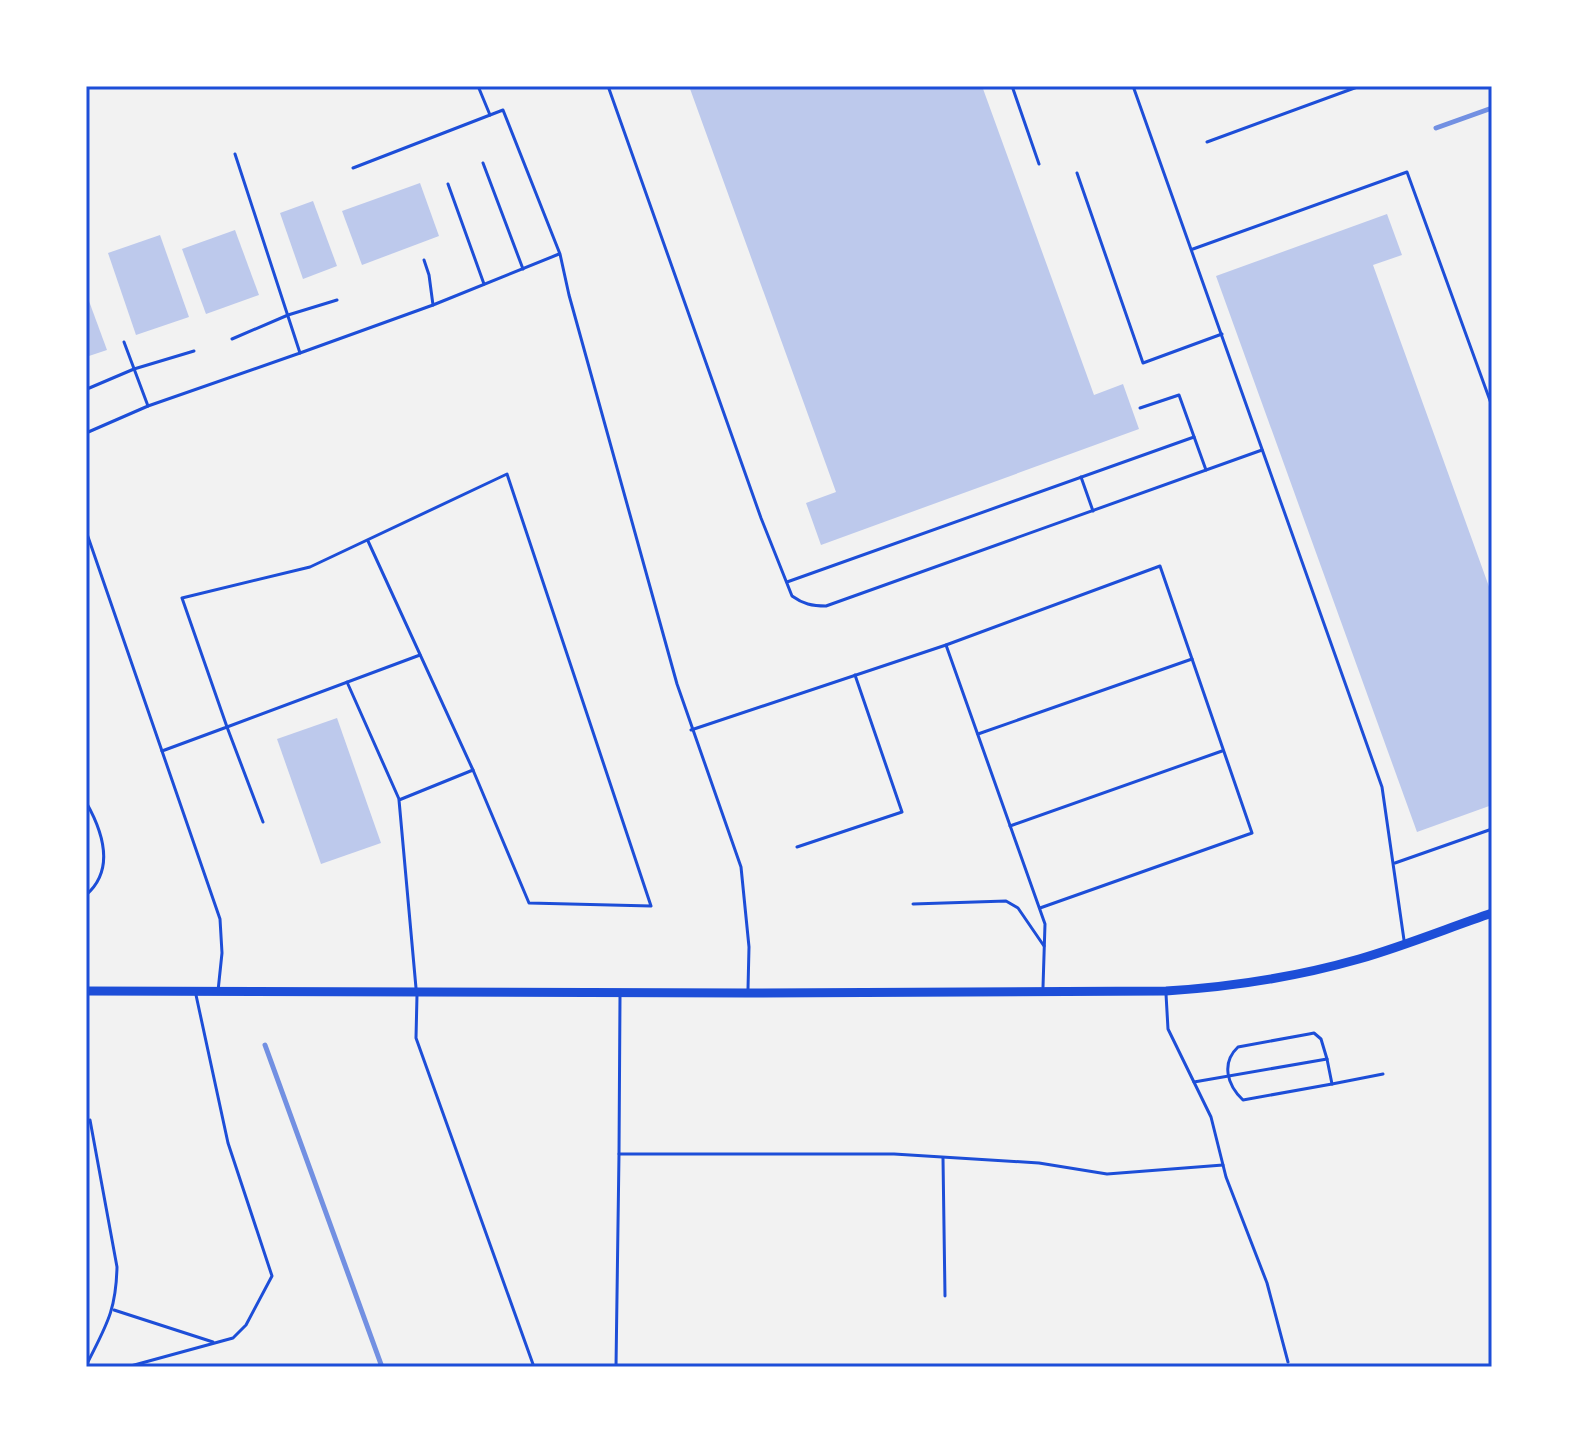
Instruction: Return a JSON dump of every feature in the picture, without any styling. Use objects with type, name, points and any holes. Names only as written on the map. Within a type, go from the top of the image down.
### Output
[{"type":"main road","points":[[86,991],[1166,991],[1228,986],[1303,973],[1404,944],[1492,913]]},
{"type":"lane","points":[[478,86],[490,115]]},
{"type":"lane","points":[[608,86],[786,582],[792,596],[801,603],[826,606],[1262,450]]},
{"type":"lane","points":[[1012,86],[1039,164]]},
{"type":"lane","points":[[1133,86],[1382,787],[1404,944]]},
{"type":"lane","points":[[1207,142],[1360,86]]},
{"type":"lane","points":[[353,168],[503,110],[560,254],[581,340],[691,730],[741,867],[749,947],[748,993]]},
{"type":"lane","points":[[235,154],[300,353]]},
{"type":"lane","points":[[483,163],[523,269]]},
{"type":"lane","points":[[1193,249],[1407,172],[1492,406]]},
{"type":"lane","points":[[1077,173],[1143,363],[1222,334]]},
{"type":"lane","points":[[448,184],[484,284]]},
{"type":"lane","points":[[86,433],[148,406],[433,305],[560,254]]},
{"type":"lane","points":[[424,260],[433,305]]},
{"type":"lane","points":[[232,339],[288,315],[337,300]]},
{"type":"lane","points":[[124,342],[148,406]]},
{"type":"lane","points":[[87,389],[134,369],[194,351]]},
{"type":"lane","points":[[1140,408],[1179,395],[1206,470]]},
{"type":"lane","points":[[786,582],[1194,437]]},
{"type":"lane","points":[[263,822],[182,598],[310,567],[507,474],[651,906],[529,903],[473,770],[368,540]]},
{"type":"lane","points":[[1081,477],[1093,511]]},
{"type":"lane","points":[[86,533],[220,919],[222,953],[218,991]]},
{"type":"lane","points":[[691,730],[946,645],[1160,566],[1252,833],[1040,908]]},
{"type":"lane","points":[[946,645],[1045,924],[1043,991]]},
{"type":"lane","points":[[162,751],[420,655]]},
{"type":"lane","points":[[978,734],[1192,659]]},
{"type":"lane","points":[[797,847],[902,812],[855,675]]},
{"type":"lane","points":[[347,682],[399,800],[417,993],[416,1038],[534,1367]]},
{"type":"lane","points":[[1010,826],[1223,750]]},
{"type":"lane","points":[[399,800],[473,770]]},
{"type":"lane","points":[[86,802],[100,827],[104,866],[99,884],[86,895]]},
{"type":"lane","points":[[1395,863],[1492,829]]},
{"type":"lane","points":[[913,904],[1006,901],[1018,908],[1044,946]]},
{"type":"lane","points":[[127,1367],[233,1338],[246,1325],[272,1276],[228,1143],[195,991]]},
{"type":"lane","points":[[1166,991],[1168,1029],[1211,1117],[1223,1165],[1267,1283],[1288,1362]]},
{"type":"lane","points":[[616,1367],[620,992]]},
{"type":"lane","points":[[1332,1084],[1319,1035],[1309,1034],[1238,1047],[1231,1055],[1227,1076],[1243,1100],[1332,1084],[1383,1074]]},
{"type":"lane","points":[[1194,1082],[1327,1059]]},
{"type":"lane","points":[[86,1366],[114,1310],[117,1267],[90,1120]]},
{"type":"lane","points":[[619,1154],[894,1154],[1039,1163],[1107,1174],[1223,1165]]},
{"type":"lane","points":[[943,1158],[945,1296]]},
{"type":"lane","points":[[114,1310],[215,1343]]},
{"type":"building","points":[[689,86],[982,86],[1094,395],[1123,384],[1139,429],[821,545],[806,503],[836,492]]},
{"type":"building","points":[[420,183],[439,236],[362,265],[342,211]]},
{"type":"building","points":[[313,201],[337,266],[303,279],[280,213]]},
{"type":"building","points":[[1387,214],[1402,255],[1373,265],[1492,595],[1492,805],[1417,832],[1216,276]]},
{"type":"building","points":[[235,230],[259,295],[206,314],[182,249]]},
{"type":"building","points":[[160,235],[189,317],[136,335],[108,253]]},
{"type":"building","points":[[86,293],[107,350],[86,357]]},
{"type":"building","points":[[337,718],[381,843],[321,864],[277,739]]},
{"type":"railway","points":[[1436,128],[1492,108]]},
{"type":"railway","points":[[265,1045],[382,1367]]}]
